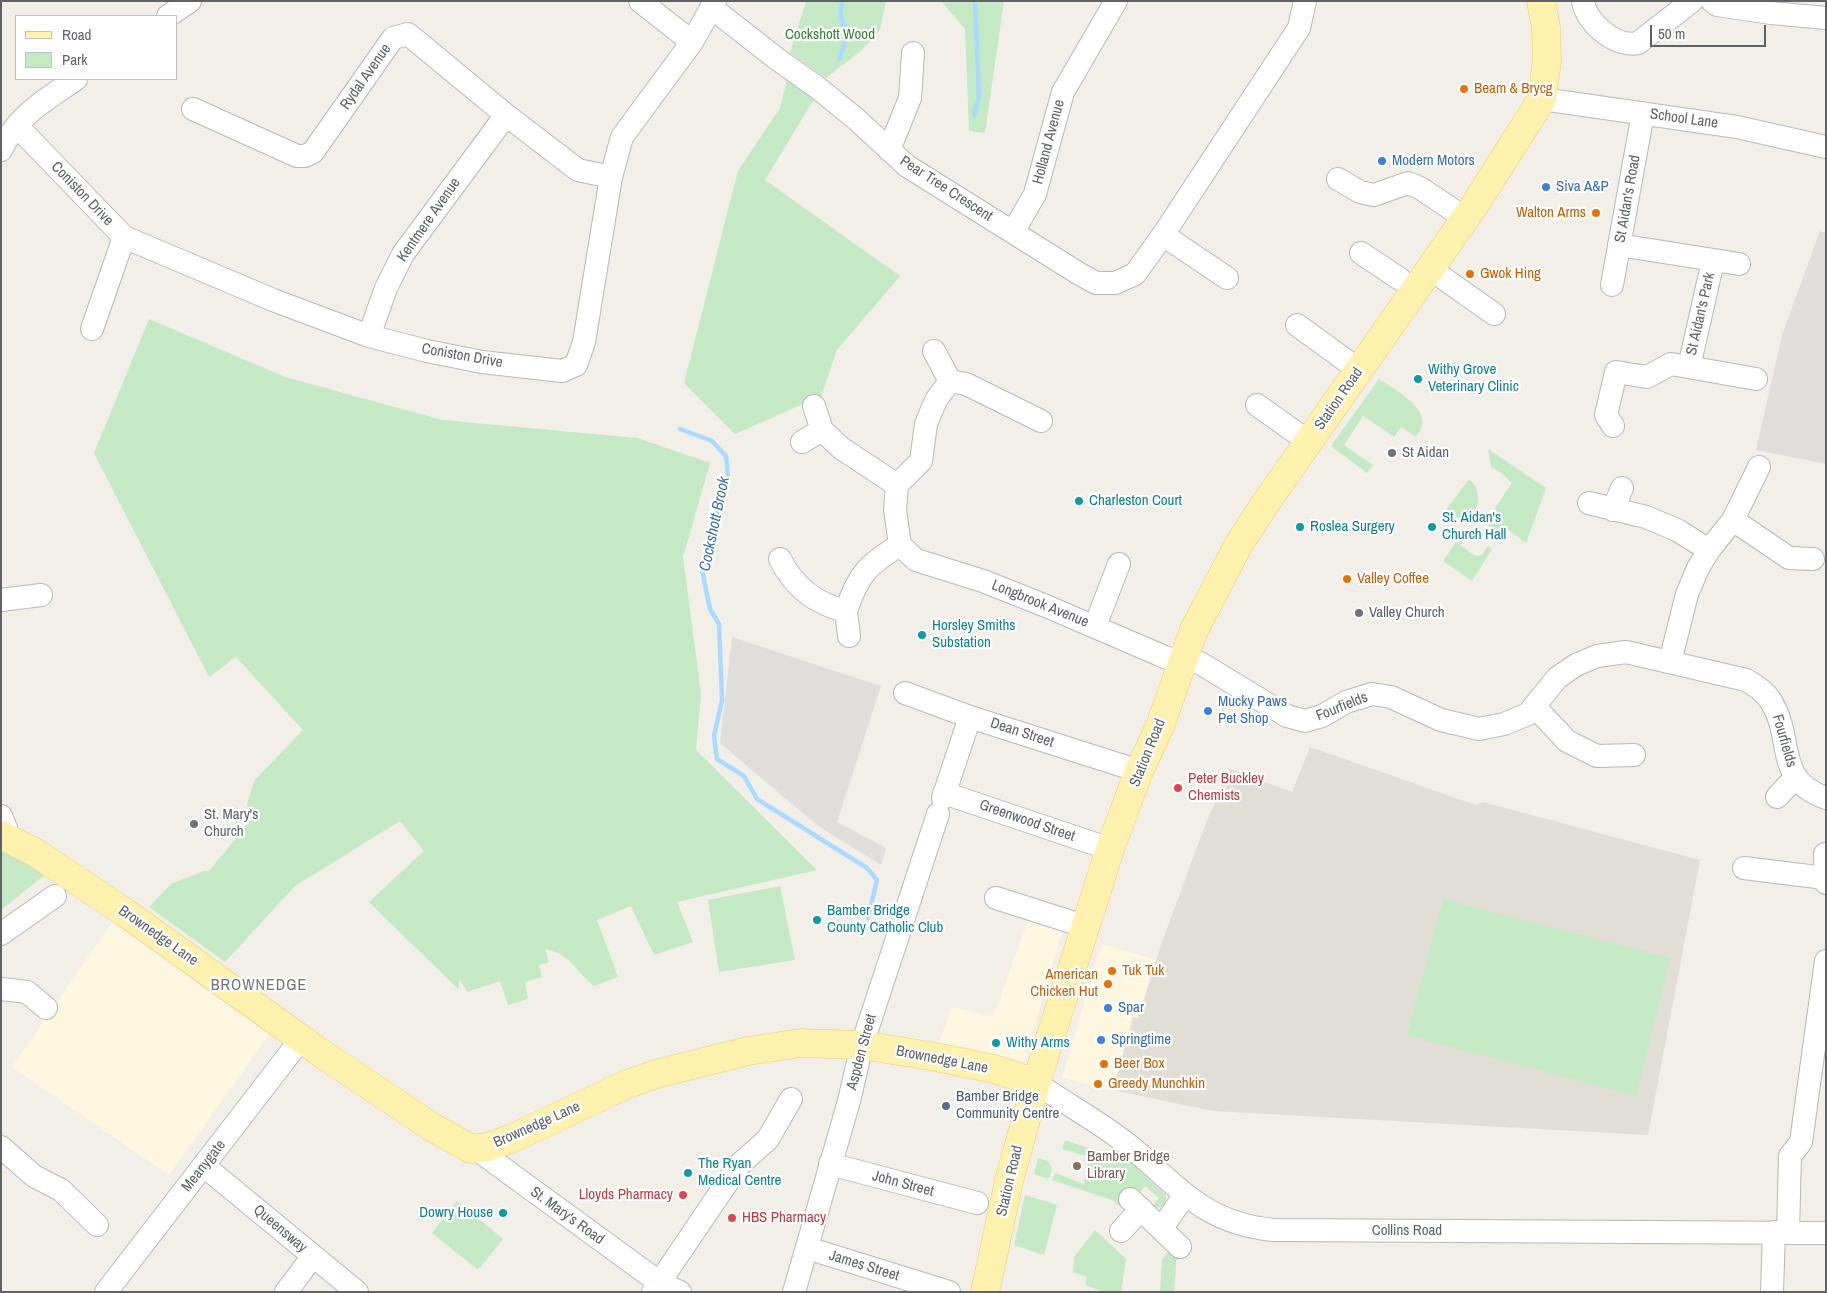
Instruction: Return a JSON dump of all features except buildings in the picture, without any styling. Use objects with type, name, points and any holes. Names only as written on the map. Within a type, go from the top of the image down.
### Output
[{"type":"main road","points":[[1541,1],[1546,28],[1547,60],[1542,99]]},
{"type":"main road","name":"Station Road","points":[[985,1292],[1009,1181],[1036,1083],[1084,926],[1110,849],[1139,771],[1160,726],[1194,630],[1239,544],[1465,218],[1542,99]]},
{"type":"main road","name":"Brownedge Lane","points":[[2,829],[36,854],[126,913],[301,1039],[465,1147],[488,1147],[513,1138],[625,1085],[689,1065],[748,1051],[800,1043],[862,1045],[936,1057],[994,1069],[1036,1083]]},
{"type":"street","points":[[169,15],[190,1]]},
{"type":"street","points":[[640,1],[692,42]]},
{"type":"street","name":"Holland Avenue","points":[[1013,232],[1035,194],[1063,92],[1116,1]]},
{"type":"street","name":"Pear Tree Crescent","points":[[713,5],[777,59],[818,88],[907,166],[1096,283],[1115,283],[1135,274],[1163,235],[1299,28],[1305,1]]},
{"type":"street","points":[[1583,1],[1584,10],[1600,31],[1630,45],[1638,43],[1692,1]]},
{"type":"street","points":[[1712,1],[1717,5],[1771,13],[1826,18]]},
{"type":"street","name":"Coniston Drive","points":[[17,126],[124,237],[273,300],[369,336],[427,351],[482,362],[562,370],[576,365],[584,342],[611,177],[622,137],[692,42],[713,5]]},
{"type":"street","name":"Rydal Avenue","points":[[193,109],[297,156],[305,156],[313,152],[393,38],[408,34],[506,115],[578,170],[611,177]]},
{"type":"street","points":[[889,150],[910,98],[913,53]]},
{"type":"street","points":[[1,150],[17,126],[35,105],[74,80]]},
{"type":"street","name":"School Lane","points":[[1542,99],[1774,133],[1826,147]]},
{"type":"street","name":"St Aidan's Road","points":[[1612,285],[1644,113]]},
{"type":"street","name":"Kentmere Avenue","points":[[369,336],[386,288],[403,254],[506,115]]},
{"type":"street","points":[[1338,179],[1360,192],[1374,195],[1408,183],[1420,188],[1465,218]]},
{"type":"street","points":[[1163,235],[1227,278]]},
{"type":"street","points":[[92,329],[124,237]]},
{"type":"street","name":"St Aidan's Park","points":[[1619,246],[1739,264]]},
{"type":"street","points":[[1361,253],[1400,279]]},
{"type":"street","name":"St Aidan's Park","points":[[1689,367],[1713,261]]},
{"type":"street","points":[[1429,268],[1494,314]]},
{"type":"street","points":[[1297,326],[1359,370]]},
{"type":"street","points":[[934,351],[950,381]]},
{"type":"street","name":"St Aidan's Park","points":[[1613,426],[1606,415],[1616,372],[1647,377],[1671,364],[1756,379]]},
{"type":"street","points":[[950,381],[966,384],[1041,421]]},
{"type":"street","points":[[849,636],[846,611],[855,585],[873,562],[900,545],[895,510],[897,485],[921,460],[926,424],[936,400],[950,381]]},
{"type":"street","points":[[1257,405],[1309,442]]},
{"type":"street","points":[[814,406],[822,430],[841,448],[897,485]]},
{"type":"street","points":[[802,442],[822,430]]},
{"type":"street","points":[[1670,662],[1688,594],[1698,568],[1709,550],[1733,520],[1759,467]]},
{"type":"street","points":[[1613,510],[1622,488]]},
{"type":"street","points":[[1589,503],[1646,517],[1677,530],[1709,550]]},
{"type":"street","points":[[1733,520],[1789,558],[1813,559]]},
{"type":"street","name":"Longbrook Avenue","points":[[900,545],[916,560],[983,581],[1095,626],[1166,658],[1182,660]]},
{"type":"street","points":[[780,559],[789,579],[804,592],[831,608],[846,611]]},
{"type":"street","points":[[1095,626],[1119,564]]},
{"type":"street","points":[[1,600],[41,595]]},
{"type":"street","name":"Fourfields","points":[[1182,660],[1200,663],[1287,716],[1305,721],[1322,716],[1346,702],[1372,694],[1391,697],[1441,720],[1479,729],[1504,724],[1528,714],[1557,678],[1576,665],[1597,656],[1626,652],[1746,680],[1762,690],[1772,702],[1780,719],[1788,761],[1795,778],[1805,787],[1826,798]]},
{"type":"street","name":"Dean Street","points":[[905,693],[970,717],[1139,771]]},
{"type":"street","points":[[1534,706],[1567,741],[1597,756],[1634,755]]},
{"type":"street","name":"Aspden Street","points":[[794,1292],[849,1101],[862,1045],[970,717]]},
{"type":"street","name":"Fourfields","points":[[1777,797],[1795,778]]},
{"type":"street","name":"Greenwood Street","points":[[942,802],[1110,849]]},
{"type":"street","points":[[1825,854],[1826,883]]},
{"type":"street","points":[[1744,868],[1825,878]]},
{"type":"street","points":[[1,934],[55,896]]},
{"type":"street","points":[[996,898],[1084,926]]},
{"type":"street","points":[[1772,1292],[1790,1156],[1801,1142],[1818,1076],[1826,961]]},
{"type":"street","points":[[1,988],[27,992],[46,1008]]},
{"type":"street","name":"Meanygate","points":[[106,1292],[301,1039]]},
{"type":"street","name":"Collins Road","points":[[1036,1083],[1130,1146],[1184,1196],[1212,1213],[1236,1224],[1273,1230],[1826,1233]]},
{"type":"street","points":[[657,1287],[739,1165],[768,1139],[790,1099]]},
{"type":"street","points":[[1,1147],[34,1176],[61,1190],[100,1227]]},
{"type":"street","name":"St. Mary's Road","points":[[475,1148],[657,1287],[680,1292]]},
{"type":"street","name":"John Street","points":[[830,1164],[977,1204]]},
{"type":"street","name":"Queensway","points":[[204,1166],[357,1292]]},
{"type":"street","points":[[1162,1228],[1184,1196]]},
{"type":"street","points":[[1121,1231],[1135,1204],[1180,1247]]},
{"type":"street","name":"James Street","points":[[807,1248],[949,1292]]},
{"type":"street","points":[[286,1292],[313,1256]]},
{"type":"shaded area","points":[[1820,231],[1826,233],[1826,464],[1756,450],[1782,335]]},
{"type":"shaded area","points":[[732,637],[881,686],[837,822],[886,848],[881,865],[818,826],[720,743]]},
{"type":"shaded area","points":[[1310,747],[1476,805],[1483,802],[1700,860],[1648,1135],[1213,1111],[1113,1090],[1133,1017],[1138,1018],[1162,942],[1206,823],[1230,769],[1292,792]]},
{"type":"shaded area","points":[[1028,921],[1062,932],[1024,1061],[938,1045],[952,1007],[993,1017]]},
{"type":"shaded area","points":[[112,922],[269,1035],[169,1175],[12,1067]]},
{"type":"shaded area","points":[[1102,944],[1156,960],[1138,1018],[1133,1018],[1113,1090],[1106,1090],[1062,1077]]},
{"type":"green space","name":"Cockshott Wood","points":[[806,1],[886,1],[880,30],[862,50],[826,78],[790,53]]},
{"type":"green space","points":[[941,1],[1004,1],[985,133],[969,131],[965,29]]},
{"type":"green space","points":[[787,79],[814,99],[765,180],[900,276],[837,350],[821,396],[735,434],[684,383],[738,171],[780,108]]},
{"type":"green space","points":[[149,319],[285,377],[442,420],[637,438],[710,463],[683,557],[701,694],[696,750],[817,870],[677,902],[693,942],[654,955],[631,906],[597,920],[618,977],[594,986],[568,959],[545,949],[549,962],[539,965],[542,977],[525,982],[528,999],[508,1005],[500,981],[467,992],[460,979],[458,989],[369,902],[424,851],[400,821],[295,886],[225,962],[149,907],[171,884],[204,871],[209,871],[252,819],[247,805],[254,781],[303,730],[236,657],[209,677],[94,453]]},
{"type":"green space","points":[[1379,379],[1414,405],[1419,411],[1422,426],[1416,437],[1401,427],[1394,437],[1363,416],[1344,445],[1373,465],[1367,473],[1331,446]]},
{"type":"green space","points":[[1488,449],[1546,488],[1526,543],[1506,528],[1500,533],[1485,523],[1512,483],[1491,467]]},
{"type":"green space","points":[[1469,479],[1477,490],[1478,502],[1474,513],[1464,522],[1446,510]]},
{"type":"green space","points":[[1456,542],[1475,556],[1482,555],[1488,546],[1492,549],[1472,581],[1443,561]]},
{"type":"green space","points":[[1,850],[46,874],[1,910]]},
{"type":"green space","points":[[780,886],[795,960],[719,972],[708,900]]},
{"type":"green space","points":[[1443,899],[1670,958],[1636,1096],[1407,1035]]},
{"type":"green space","points":[[1065,1140],[1118,1158],[1119,1154],[1124,1156],[1166,1195],[1166,1204],[1162,1207],[1150,1208],[1159,1198],[1145,1186],[1136,1197],[1128,1213],[1112,1200],[1052,1180],[1055,1173],[1084,1184],[1089,1157],[1062,1149]]},
{"type":"green space","points":[[1038,1158],[1048,1161],[1052,1168],[1049,1179],[1034,1174]]},
{"type":"green space","points":[[1025,1195],[1057,1205],[1044,1255],[1014,1245]]},
{"type":"green space","points":[[457,1201],[503,1239],[478,1270],[432,1233]]},
{"type":"green space","points":[[1095,1230],[1126,1259],[1121,1292],[1104,1292],[1085,1285],[1087,1277],[1073,1272],[1074,1257]]},
{"type":"green space","points":[[1170,1249],[1177,1253],[1174,1292],[1160,1292],[1162,1260]]},
{"type":"waterway","name":"Cockshott Brook","points":[[839,59],[848,34],[840,16],[842,1]]},
{"type":"waterway","points":[[974,115],[979,97],[975,1]]},
{"type":"waterway","name":"Cockshott Brook","points":[[680,429],[712,441],[726,456],[728,477],[719,502],[714,542],[702,570],[710,609],[719,624],[722,700],[714,736],[717,759],[744,776],[757,799],[867,868],[877,880],[868,918]]},
{"type":"place","name":"Beam & Brycg","points":[[1464,89]]},
{"type":"place","name":"Modern Motors","points":[[1382,161]]},
{"type":"place","name":"Siva A&P","points":[[1546,187]]},
{"type":"place","name":"Walton Arms","points":[[1596,213]]},
{"type":"place","name":"Gwok Hing","points":[[1470,274]]},
{"type":"place","name":"Withy Grove Veterinary Clinic","points":[[1418,379]]},
{"type":"place","name":"St Aidan","points":[[1392,453]]},
{"type":"place","name":"Charleston Court","points":[[1079,501]]},
{"type":"place","name":"Roslea Surgery","points":[[1300,527]]},
{"type":"place","name":"St. Aidan's Church Hall","points":[[1432,527]]},
{"type":"place","name":"Valley Coffee","points":[[1347,579]]},
{"type":"place","name":"Valley Church","points":[[1359,613]]},
{"type":"place","name":"Horsley Smiths Substation","points":[[922,635]]},
{"type":"place","name":"Mucky Paws Pet Shop","points":[[1208,711]]},
{"type":"place","name":"Peter Buckley Chemists","points":[[1178,788]]},
{"type":"place","name":"St. Mary's Church","points":[[194,824]]},
{"type":"place","name":"Bamber Bridge County Catholic Club","points":[[817,920]]},
{"type":"place","name":"Tuk Tuk","points":[[1112,971]]},
{"type":"place","name":"American Chicken Hut","points":[[1108,984]]},
{"type":"place","name":"Spar","points":[[1108,1008]]},
{"type":"place","name":"Springtime","points":[[1101,1040]]},
{"type":"place","name":"Withy Arms","points":[[996,1043]]},
{"type":"place","name":"Beer Box","points":[[1104,1064]]},
{"type":"place","name":"Greedy Munchkin","points":[[1098,1084]]},
{"type":"place","name":"Bamber Bridge Community Centre","points":[[946,1106]]},
{"type":"place","name":"Bamber Bridge Library","points":[[1077,1166]]},
{"type":"place","name":"The Ryan Medical Centre","points":[[688,1173]]},
{"type":"place","name":"Lloyds Pharmacy","points":[[683,1195]]},
{"type":"place","name":"Dowry House","points":[[503,1213]]},
{"type":"place","name":"HBS Pharmacy","points":[[732,1218]]},
{"type":"district","name":"BROWNEDGE","points":[[259,986]]}]
